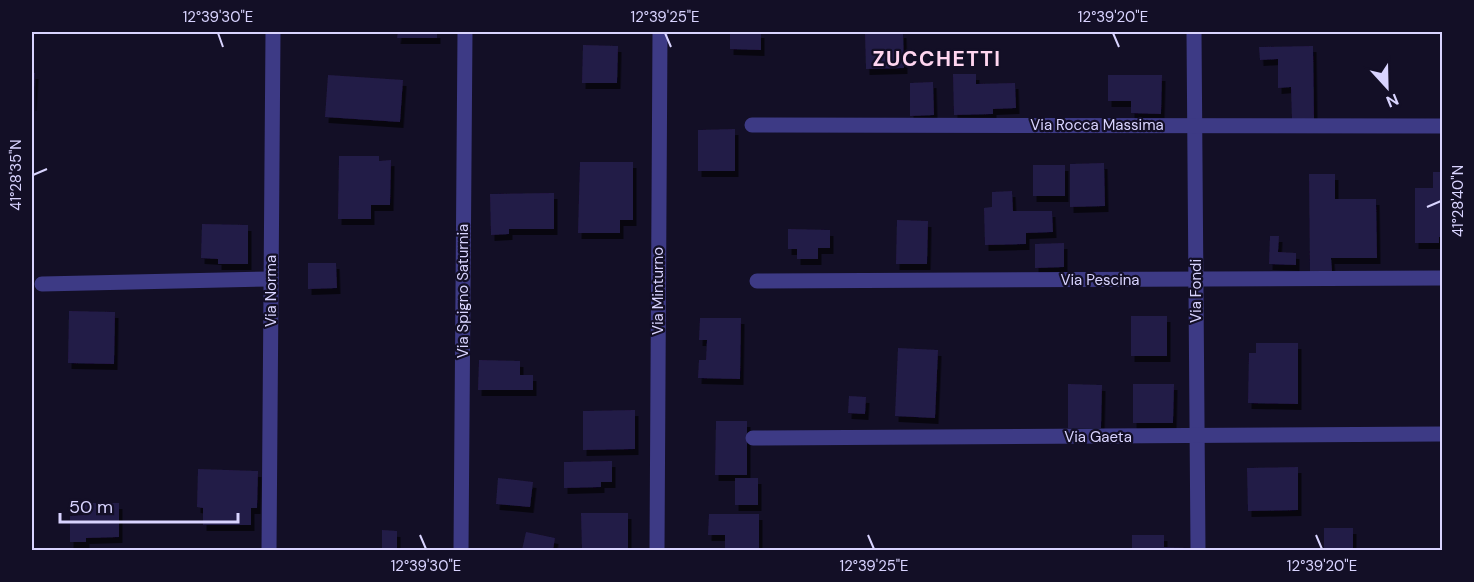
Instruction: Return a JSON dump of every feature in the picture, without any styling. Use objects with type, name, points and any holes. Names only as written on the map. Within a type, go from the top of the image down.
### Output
[{"type":"street","name":"Via Norma","points":[[269,550],[273,32]]},
{"type":"street","name":"Via Spigno Saturnia","points":[[461,550],[465,32]]},
{"type":"street","name":"Via Minturno","points":[[657,550],[660,32]]},
{"type":"street","name":"Via Fondi","points":[[1194,32],[1198,550]]},
{"type":"street","name":"Via Rocca Massima","points":[[752,124],[1443,126]]},
{"type":"street","name":"Via Pescina","points":[[757,281],[1443,278]]},
{"type":"street","points":[[42,284],[271,279]]},
{"type":"street","name":"Via Gaeta","points":[[753,438],[1443,434]]},
{"type":"building","points":[[398,32],[437,32],[437,38],[397,38]]},
{"type":"building","points":[[730,32],[761,32],[761,50],[730,49]]},
{"type":"building","points":[[865,32],[903,32],[904,68],[866,69]]},
{"type":"building","points":[[583,45],[618,46],[617,83],[582,83]]},
{"type":"building","points":[[1313,46],[1314,120],[1292,120],[1291,87],[1278,88],[1278,59],[1260,60],[1259,47]]},
{"type":"building","points":[[32,73],[35,73],[33,105],[32,105]]},
{"type":"building","points":[[953,74],[976,74],[976,84],[1015,83],[1016,108],[993,109],[993,114],[954,115]]},
{"type":"building","points":[[328,75],[403,80],[400,122],[325,117]]},
{"type":"building","points":[[1108,75],[1162,75],[1161,114],[1131,113],[1131,101],[1108,101]]},
{"type":"building","points":[[933,82],[934,115],[910,116],[910,83]]},
{"type":"building","points":[[735,129],[735,171],[698,171],[698,130]]},
{"type":"building","points":[[339,156],[379,156],[379,161],[391,160],[390,205],[371,205],[371,219],[338,219]]},
{"type":"building","points":[[580,162],[633,162],[633,220],[620,220],[620,233],[578,233]]},
{"type":"building","points":[[1104,163],[1105,206],[1070,207],[1070,164]]},
{"type":"building","points":[[1033,165],[1065,165],[1065,196],[1033,196]]},
{"type":"building","points":[[1433,172],[1442,172],[1442,237],[1439,237],[1439,243],[1415,243],[1415,188],[1433,188]]},
{"type":"building","points":[[1309,174],[1335,174],[1335,199],[1376,199],[1377,258],[1331,258],[1332,271],[1310,272]]},
{"type":"building","points":[[1012,191],[1013,211],[1052,211],[1053,232],[1026,233],[1026,244],[985,245],[984,208],[992,207],[992,192]]},
{"type":"building","points":[[554,193],[554,229],[509,229],[509,234],[491,235],[490,194]]},
{"type":"building","points":[[897,220],[928,221],[927,264],[896,264]]},
{"type":"building","points":[[202,224],[248,225],[248,264],[218,264],[218,259],[201,258]]},
{"type":"building","points":[[788,229],[830,230],[830,248],[818,248],[818,259],[797,259],[797,249],[788,249]]},
{"type":"building","points":[[1270,236],[1279,236],[1278,252],[1296,253],[1296,265],[1269,264]]},
{"type":"building","points":[[1064,243],[1064,267],[1035,268],[1035,244]]},
{"type":"building","points":[[308,263],[336,263],[337,288],[308,289]]},
{"type":"building","points":[[69,311],[115,312],[114,364],[68,363]]},
{"type":"building","points":[[1131,316],[1167,316],[1167,356],[1131,356]]},
{"type":"building","points":[[700,318],[741,318],[740,379],[698,378],[699,360],[706,360],[707,340],[699,340]]},
{"type":"building","points":[[1256,343],[1298,343],[1298,404],[1248,403],[1249,353],[1256,353]]},
{"type":"building","points":[[898,348],[938,350],[935,418],[895,416]]},
{"type":"building","points":[[479,360],[520,361],[520,375],[533,375],[533,390],[478,390]]},
{"type":"building","points":[[1068,384],[1102,385],[1101,428],[1068,428]]},
{"type":"building","points":[[1133,384],[1174,384],[1173,423],[1133,423]]},
{"type":"building","points":[[849,396],[866,397],[865,414],[848,413]]},
{"type":"building","points":[[635,410],[635,449],[583,450],[583,411]]},
{"type":"building","points":[[716,421],[747,421],[747,475],[715,475]]},
{"type":"building","points":[[612,461],[612,482],[601,482],[601,487],[564,488],[564,462]]},
{"type":"building","points":[[1298,467],[1298,510],[1248,511],[1247,468]]},
{"type":"building","points":[[198,469],[258,471],[257,508],[251,508],[251,525],[203,525],[203,508],[197,507]]},
{"type":"building","points":[[498,478],[533,482],[530,507],[496,504]]},
{"type":"building","points":[[735,478],[758,478],[758,505],[735,505]]},
{"type":"building","points":[[84,503],[119,503],[119,537],[86,538],[86,542],[70,542],[70,516],[84,515]]},
{"type":"building","points":[[581,513],[628,513],[628,550],[582,550]]},
{"type":"building","points":[[709,514],[759,514],[759,550],[725,550],[725,535],[708,535]]},
{"type":"building","points":[[1324,528],[1353,528],[1353,550],[1324,550]]},
{"type":"building","points":[[382,530],[397,531],[397,550],[382,550]]},
{"type":"building","points":[[526,532],[555,538],[553,550],[522,550]]},
{"type":"building","points":[[1132,535],[1164,535],[1164,547],[1187,548],[1187,550],[1132,550]]},
{"type":"district","name":"ZUCCHETTI","points":[[937,59]]}]
